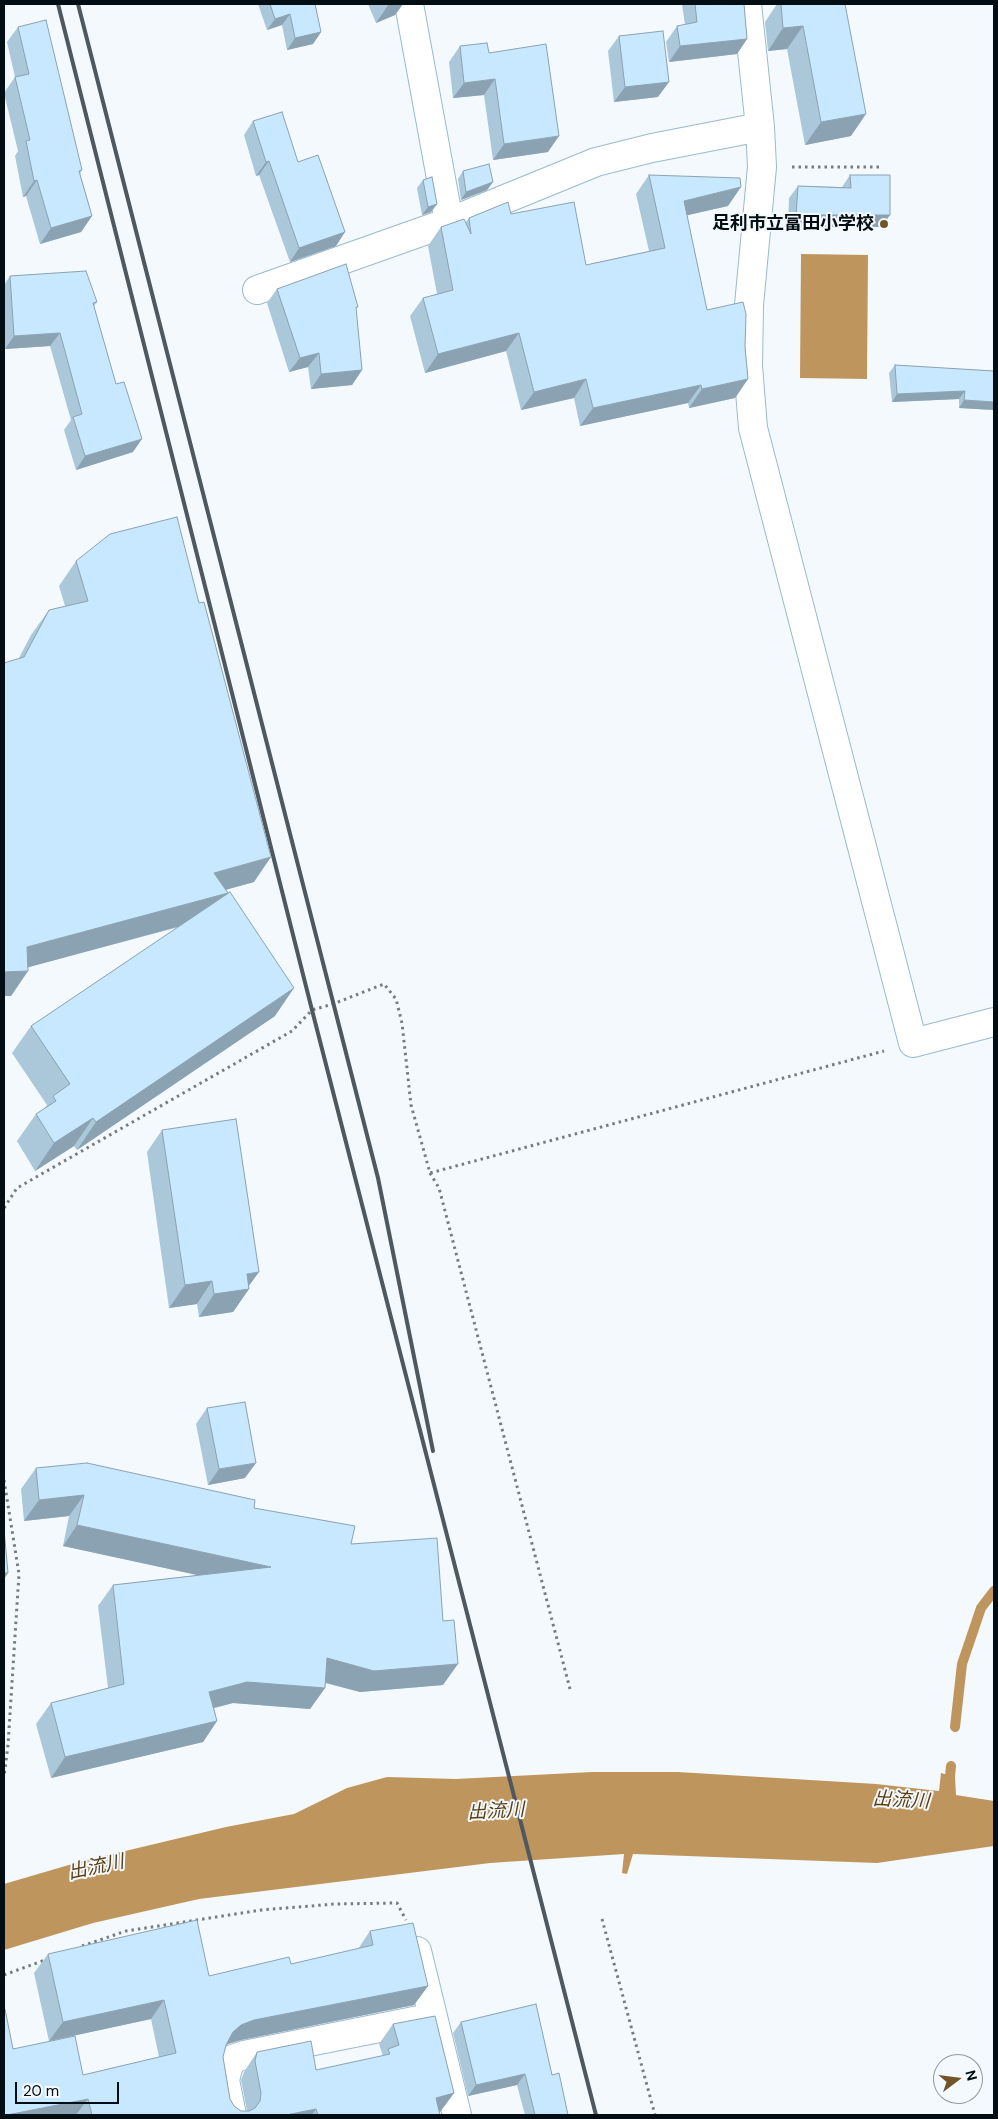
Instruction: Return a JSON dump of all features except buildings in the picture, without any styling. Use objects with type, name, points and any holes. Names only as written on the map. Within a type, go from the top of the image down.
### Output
[{"type":"street","points":[[409,4],[449,222]]},
{"type":"street","points":[[746,4],[760,127],[762,167],[749,306],[748,366],[753,428],[913,1044],[994,1022]]},
{"type":"street","points":[[257,290],[449,222],[596,162],[652,148],[760,127]]},
{"type":"street","points":[[410,1929],[457,2115]]},
{"type":"street","points":[[232,2115],[226,2080],[228,2068],[233,2059],[244,2055],[432,2017]]},
{"type":"path","points":[[762,167],[880,167]]},
{"type":"path","points":[[4,1208],[17,1188],[292,1031],[312,1010],[384,984],[396,999],[402,1023],[411,1105],[430,1173],[441,1198],[570,1689]]},
{"type":"path","points":[[430,1173],[913,1044]]},
{"type":"path","points":[[4,1480],[18,1574],[8,1745],[4,1777]]},
{"type":"path","points":[[79,1948],[126,1930],[261,1910],[335,1904],[397,1903],[410,1929]]},
{"type":"path","points":[[602,1919],[655,2115]]},
{"type":"path","points":[[4,1975],[51,1958]]},
{"type":"water","points":[[801,254],[868,255],[867,379],[800,378]]},
{"type":"water","name":"出流川","points":[[592,1772],[678,1772],[876,1784],[939,1791],[941,1773],[955,1777],[956,1795],[994,1801],[994,1846],[877,1863],[633,1854],[627,1874],[622,1873],[624,1854],[490,1863],[199,1899],[93,1923],[4,1950],[4,1884],[79,1862],[226,1827],[294,1814],[347,1788],[387,1777],[456,1779]]},
{"type":"waterway","points":[[955,1727],[962,1664],[981,1608],[994,1591]]},
{"type":"waterway","points":[[949,1787],[951,1766]]},
{"type":"railway","points":[[58,4],[312,1010],[596,2115]]},
{"type":"railway","points":[[78,4],[378,1178],[433,1451]]},
{"type":"place","name":"足利市立富田小学校","points":[[884,224]]}]
